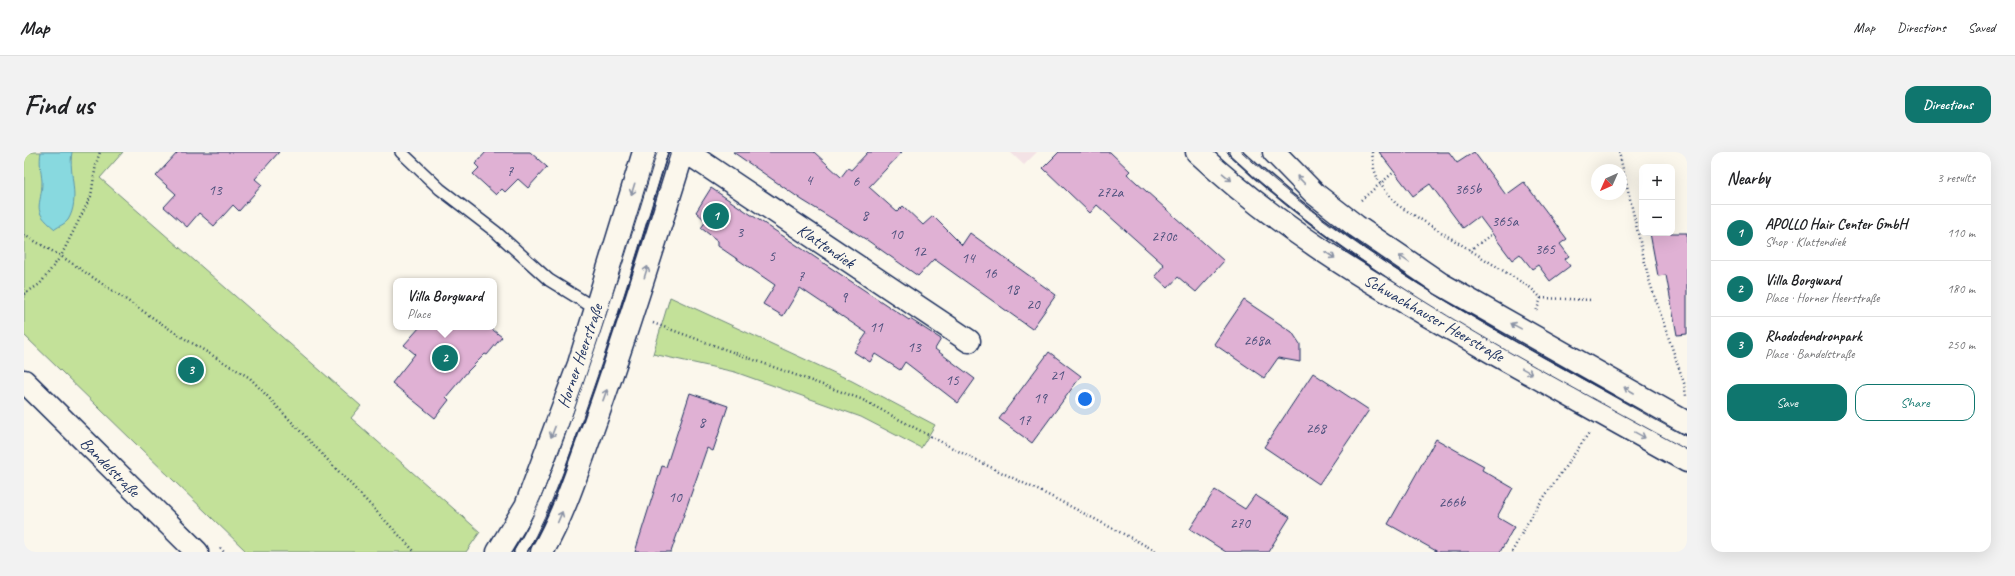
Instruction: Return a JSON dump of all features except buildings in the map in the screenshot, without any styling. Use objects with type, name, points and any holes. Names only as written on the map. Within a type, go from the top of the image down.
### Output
[{"type":"main road","name":"Horner Heerstraße","points":[[498,552],[526,506],[579,364],[644,152]]},
{"type":"main road","points":[[542,552],[560,518],[632,315],[683,152]]},
{"type":"main road","name":"Klattendiek","points":[[683,152],[694,157],[969,341]]},
{"type":"main road","name":"Schwachhauser Heerstraße","points":[[1197,152],[1262,206],[1328,254],[1423,314],[1687,461]]},
{"type":"main road","name":"Schwachhauser Heerstraße","points":[[1274,152],[1315,194],[1342,215],[1441,284],[1687,423]]},
{"type":"main road","name":"Bandelstraße","points":[[24,381],[197,552]]},
{"type":"lane","points":[[401,152],[440,189],[496,232],[548,280],[596,309]]},
{"type":"lane","points":[[520,552],[546,500],[589,384],[662,152]]},
{"type":"lane","points":[[1235,152],[1280,192],[1367,258],[1438,303],[1687,443]]},
{"type":"path","points":[[24,294],[40,284],[61,256],[91,196],[96,164],[100,152]]},
{"type":"path","points":[[1372,152],[1374,169],[1381,183],[1396,204],[1530,288],[1541,298],[1593,300]]},
{"type":"path","points":[[1619,152],[1649,280],[1684,383],[1687,401]]},
{"type":"path","points":[[1342,215],[1394,172]]},
{"type":"path","points":[[24,234],[61,256],[178,334],[250,378],[415,552]]},
{"type":"path","points":[[1470,250],[1492,234]]},
{"type":"path","points":[[1529,334],[1541,298]]},
{"type":"path","points":[[632,315],[861,399],[960,452],[1060,501],[1158,552]]},
{"type":"path","points":[[1512,552],[1532,516],[1602,414]]},
{"type":"shaded area","points":[[1010,152],[1037,152],[1024,165]]},
{"type":"green space","points":[[24,152],[123,152],[100,178],[361,406],[351,418],[480,532],[466,552],[247,552],[24,335]]},
{"type":"green space","points":[[670,297],[852,381],[935,425],[921,448],[861,417],[735,372],[653,354]]},
{"type":"water","points":[[41,152],[72,152],[71,160],[74,204],[68,220],[55,229],[42,217],[39,207],[42,190],[40,163]]},
{"type":"tram line","points":[[513,552],[543,493],[567,431],[611,301],[657,152]]},
{"type":"tram line","points":[[527,552],[552,500],[580,427],[639,249],[668,152]]},
{"type":"tram line","points":[[1227,152],[1279,198],[1333,240],[1389,279],[1506,351],[1687,450]]},
{"type":"tram line","points":[[1242,152],[1275,181],[1345,236],[1419,285],[1495,330],[1687,437]]},
{"type":"place","name":"APOLLO Hair Center GmbH","points":[[716,216]]},
{"type":"place","name":"Villa Borgward","points":[[445,358]]},
{"type":"place","name":"Rhododendronpark","points":[[191,370]]}]
